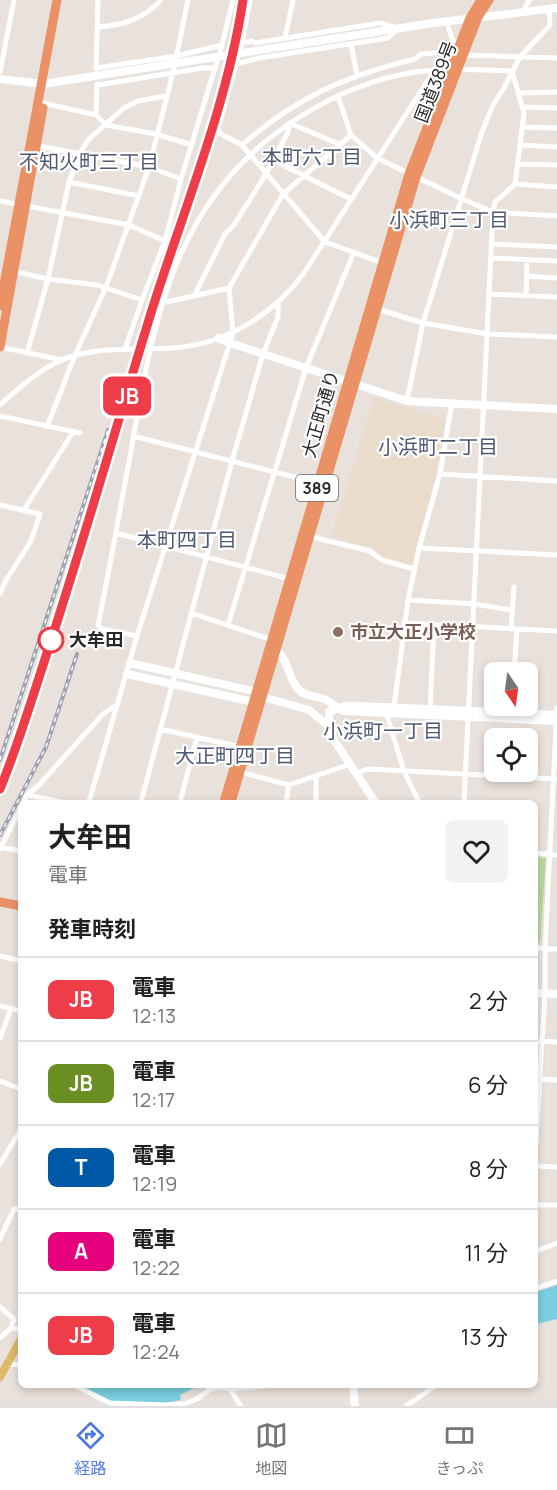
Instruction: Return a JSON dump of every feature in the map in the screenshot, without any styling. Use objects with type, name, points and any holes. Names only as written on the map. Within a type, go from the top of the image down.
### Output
[{"type":"highway","points":[[0,347],[10,271],[57,0]]},
{"type":"highway","name":"国道389号","points":[[413,175],[454,69],[464,55],[481,0]]},
{"type":"highway","name":"国道389号","points":[[454,69],[457,42],[489,0]]},
{"type":"highway","name":"大正町通り","points":[[273,646],[351,383],[383,263],[413,175]]},
{"type":"highway","name":"大正町通り","points":[[225,800],[260,695],[290,579],[307,536],[318,483],[377,309],[413,175]]},
{"type":"highway","points":[[0,306],[10,271]]},
{"type":"highway","name":"大正町通り","points":[[232,800],[240,772],[254,702],[260,695]]},
{"type":"highway","points":[[0,902],[18,905]]},
{"type":"main road","points":[[1,1374],[18,1345]]},
{"type":"street","points":[[0,72],[14,0]]},
{"type":"street","points":[[96,115],[98,0]]},
{"type":"street","points":[[97,27],[121,24],[137,18],[154,8],[161,0]]},
{"type":"street","points":[[47,427],[75,355],[106,287],[149,167],[177,56],[188,0]]},
{"type":"street","points":[[125,349],[165,241],[181,179],[216,68],[233,0]]},
{"type":"street","points":[[250,0],[242,43],[218,129],[219,133],[242,145],[325,242],[383,263]]},
{"type":"street","points":[[285,38],[293,0]]},
{"type":"street","points":[[523,12],[529,0]]},
{"type":"street","points":[[0,79],[43,84],[446,21],[553,8],[554,26],[520,57],[493,105],[460,198],[423,323],[407,401]]},
{"type":"street","points":[[0,405],[34,376],[75,355],[125,349],[176,348],[218,338],[233,333],[278,303],[294,287],[325,242],[433,71],[446,52],[457,42],[446,21]]},
{"type":"street","points":[[242,43],[252,41],[255,43],[381,23],[398,29]]},
{"type":"street","points":[[236,64],[251,62],[259,58],[388,38],[398,29]]},
{"type":"street","points":[[0,34],[7,35]]},
{"type":"street","points":[[351,44],[357,75]]},
{"type":"street","points":[[96,76],[222,45]]},
{"type":"street","points":[[242,145],[265,125],[300,101],[357,75],[415,59],[421,54],[446,52]]},
{"type":"street","points":[[464,55],[557,58]]},
{"type":"street","points":[[96,76],[173,73],[216,68]]},
{"type":"street","points":[[137,636],[102,628],[98,625],[148,349],[175,264],[196,222],[222,185],[250,155],[289,123],[338,96],[396,76],[454,69],[512,71]]},
{"type":"street","points":[[464,800],[493,212],[495,202],[515,184],[523,127],[523,107],[512,71]]},
{"type":"street","points":[[519,93],[557,92]]},
{"type":"street","points":[[27,352],[48,279],[69,182],[80,153],[88,140],[124,108],[138,101],[166,96]]},
{"type":"street","points":[[338,96],[351,135],[377,158],[493,212],[557,216]]},
{"type":"street","points":[[40,104],[96,115],[106,125],[156,134],[192,145]]},
{"type":"street","points":[[523,107],[557,108]]},
{"type":"street","points":[[289,123],[339,144]]},
{"type":"street","points":[[194,296],[225,234],[234,225],[266,174],[288,132],[289,123]]},
{"type":"street","points":[[523,127],[557,128]]},
{"type":"street","points":[[90,800],[137,636],[233,333],[229,288],[282,194],[351,135]]},
{"type":"street","points":[[33,145],[149,167],[181,179]]},
{"type":"street","points":[[520,145],[557,147]]},
{"type":"street","points":[[273,160],[351,199]]},
{"type":"street","points":[[518,164],[557,165]]},
{"type":"street","points":[[69,182],[139,196]]},
{"type":"street","points":[[515,184],[557,187]]},
{"type":"street","points":[[0,201],[129,225],[165,241]]},
{"type":"street","points":[[491,244],[557,247]]},
{"type":"street","points":[[228,625],[306,368],[354,252]]},
{"type":"street","points":[[491,258],[557,261]]},
{"type":"street","points":[[525,296],[527,260]]},
{"type":"street","points":[[10,271],[106,287],[142,300]]},
{"type":"street","points":[[526,276],[557,278]]},
{"type":"street","points":[[162,303],[229,288]]},
{"type":"street","points":[[489,294],[557,297]]},
{"type":"street","points":[[142,800],[232,461],[263,354],[278,318],[278,303]]},
{"type":"street","points":[[377,309],[423,323],[488,334],[557,337]]},
{"type":"street","points":[[218,338],[230,344],[407,401],[557,409]]},
{"type":"street","points":[[0,347],[62,360]]},
{"type":"street","points":[[418,800],[404,771],[388,719],[414,569],[440,474],[451,408],[454,404]]},
{"type":"street","points":[[0,416],[76,432],[24,510]]},
{"type":"street","points":[[133,436],[318,483]]},
{"type":"street","points":[[440,474],[557,481]]},
{"type":"street","points":[[0,505],[40,514],[31,541],[0,594]]},
{"type":"street","points":[[116,533],[290,579]]},
{"type":"street","points":[[307,536],[370,551],[382,560],[414,569]]},
{"type":"street","points":[[419,548],[557,555]]},
{"type":"street","points":[[514,587],[512,610],[514,662]]},
{"type":"street","points":[[408,600],[474,604],[512,610]]},
{"type":"street","points":[[190,613],[228,625],[273,646],[284,659],[287,672],[297,687],[306,695],[329,701],[335,709]]},
{"type":"street","points":[[404,623],[557,631]]},
{"type":"street","points":[[430,709],[434,624]]},
{"type":"street","points":[[130,663],[175,672],[309,711],[334,730],[374,800]]},
{"type":"street","points":[[127,674],[254,702]]},
{"type":"street","points":[[291,704],[297,687]]},
{"type":"street","points":[[25,800],[103,714],[118,704]]},
{"type":"street","points":[[557,708],[556,779],[545,949],[543,1042],[538,1079],[557,1080]]},
{"type":"street","points":[[379,800],[330,734],[329,712],[335,709],[391,710],[557,721]]},
{"type":"street","points":[[391,710],[430,709],[468,714],[484,712]]},
{"type":"street","points":[[538,712],[557,715]]},
{"type":"street","points":[[160,729],[244,748]]},
{"type":"street","points":[[180,800],[196,737]]},
{"type":"street","points":[[240,772],[289,785],[351,764]]},
{"type":"street","points":[[359,772],[368,769],[556,779]]},
{"type":"street","points":[[316,777],[316,800]]},
{"type":"street","points":[[286,800],[289,785]]},
{"type":"street","points":[[27,795],[51,800]]},
{"type":"street","points":[[18,814],[1,848],[18,851]]},
{"type":"street","points":[[538,854],[557,855]]},
{"type":"street","points":[[538,948],[557,949]]},
{"type":"street","points":[[0,956],[18,960]]},
{"type":"street","points":[[538,993],[557,994]]},
{"type":"street","points":[[0,1006],[18,1010]]},
{"type":"street","points":[[0,1038],[11,1009]]},
{"type":"street","points":[[538,1041],[557,1042]]},
{"type":"street","points":[[0,1082],[18,1088]]},
{"type":"street","points":[[0,1164],[18,1134]]},
{"type":"street","points":[[538,1166],[557,1167]]},
{"type":"street","points":[[538,1205],[557,1205]]},
{"type":"street","points":[[0,1239],[14,1209],[18,1210]]},
{"type":"street","points":[[538,1250],[557,1243]]},
{"type":"street","points":[[538,1287],[557,1281]]},
{"type":"street","points":[[0,1307],[14,1319],[11,1328],[1,1336]]},
{"type":"street","points":[[11,1328],[18,1329]]},
{"type":"street","points":[[8,1364],[18,1365]]},
{"type":"street","points":[[80,1388],[110,1403],[138,1405],[184,1404],[197,1400],[207,1388]]},
{"type":"street","points":[[220,1388],[241,1388]]},
{"type":"street","points":[[349,1388],[350,1406]]},
{"type":"street","points":[[353,1388],[355,1406]]},
{"type":"street","points":[[406,1406],[432,1388]]},
{"type":"street","points":[[230,1389],[241,1406]]},
{"type":"shaded area","points":[[374,397],[445,420],[436,475],[412,565],[384,557],[372,548],[332,537]]},
{"type":"green space","points":[[538,857],[546,858],[540,943],[538,943]]},
{"type":"water","points":[[557,1285],[557,1319],[538,1324],[538,1291]]},
{"type":"water","points":[[80,1388],[194,1388],[180,1395],[181,1400],[159,1404],[106,1402]]},
{"type":"railway","points":[[0,789],[20,737],[151,313],[216,119],[227,80],[243,0]]},
{"type":"railway","points":[[0,760],[108,430]]},
{"type":"railway","points":[[18,800],[46,747],[77,654]]},
{"type":"railway","points":[[0,835],[18,801]]},
{"type":"train","name":"JB","points":[[0,789],[16,747],[82,544],[151,314],[208,143],[230,68],[243,0]]},
{"type":"place","name":"市立大正小学校","points":[[338,632]]},
{"type":"place","name":"大牟田","points":[[51,640]]},
{"type":"district","name":"本町六丁目","points":[[312,157]]},
{"type":"district","name":"不知火町三丁目","points":[[89,162]]},
{"type":"district","name":"小浜町三丁目","points":[[449,220]]},
{"type":"district","name":"小浜町二丁目","points":[[438,447]]},
{"type":"district","name":"本町四丁目","points":[[187,540]]},
{"type":"district","name":"小浜町一丁目","points":[[383,731]]},
{"type":"district","name":"大正町四丁目","points":[[235,756]]}]
